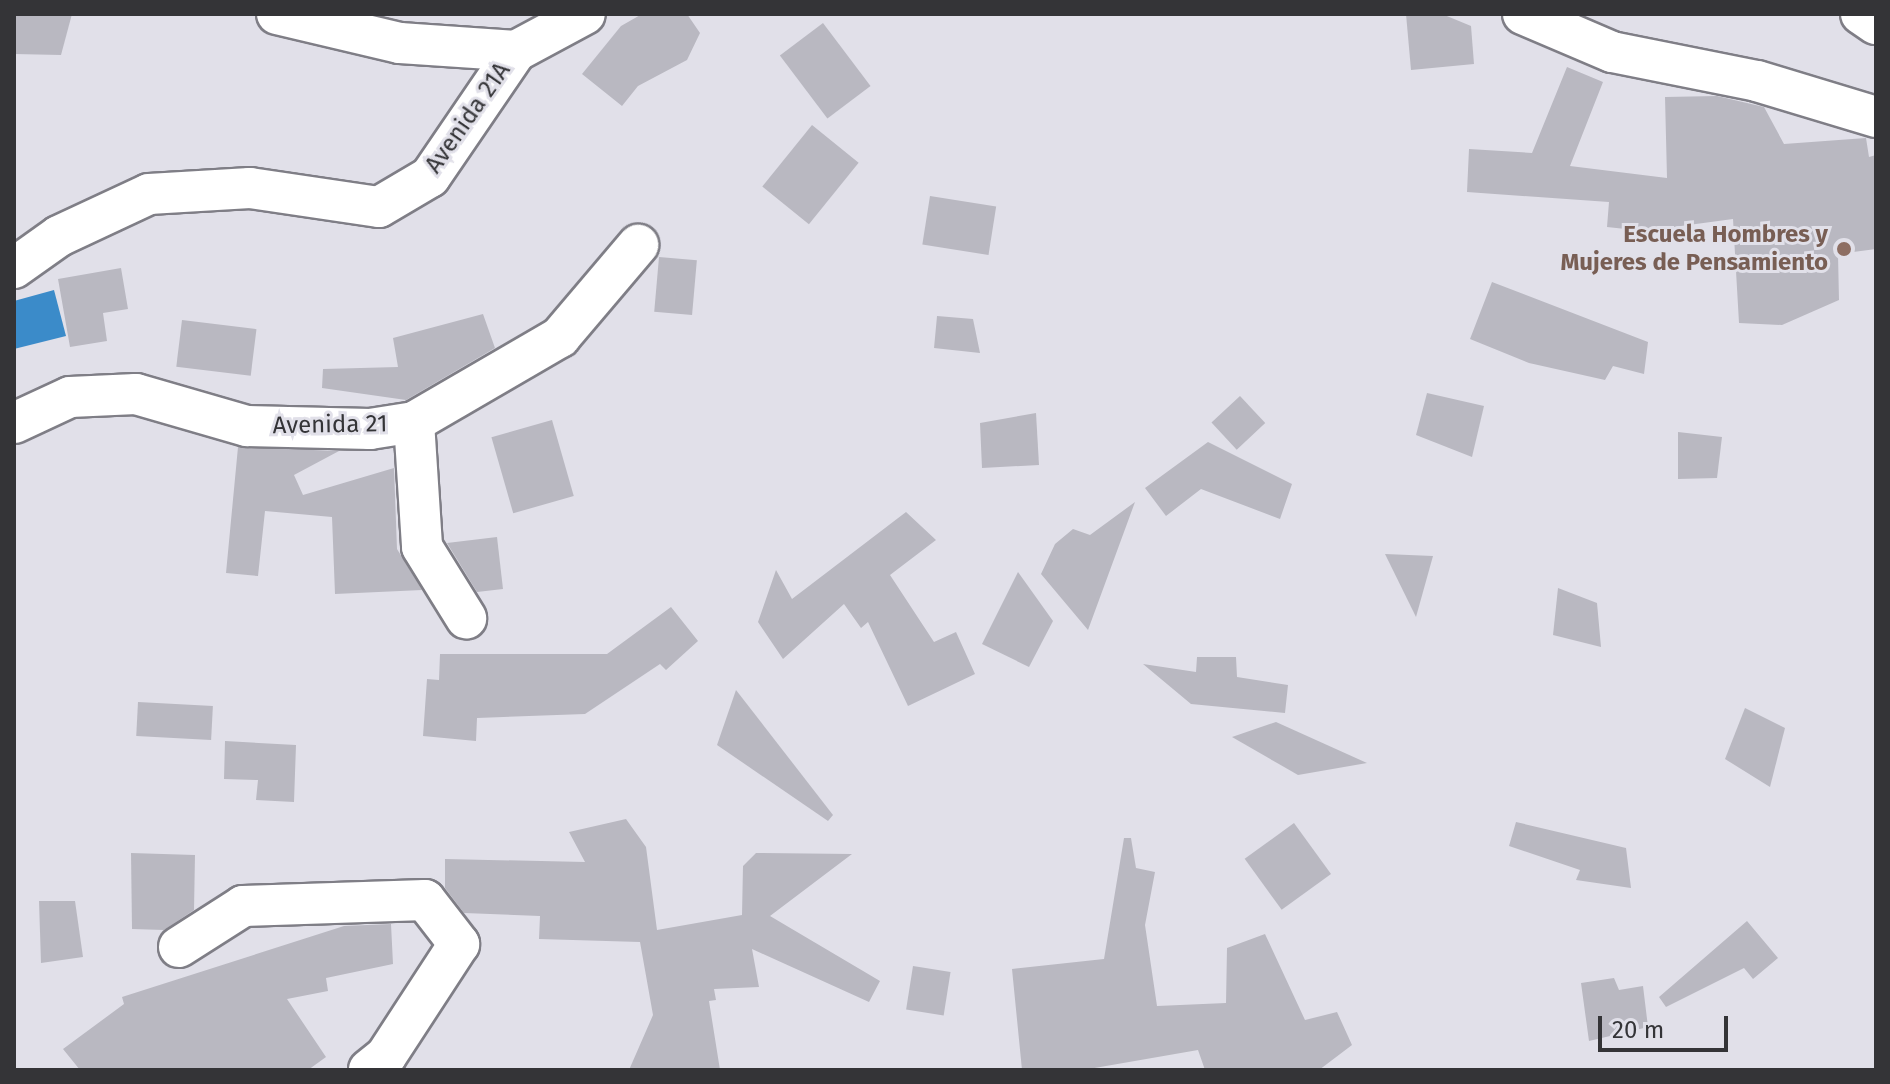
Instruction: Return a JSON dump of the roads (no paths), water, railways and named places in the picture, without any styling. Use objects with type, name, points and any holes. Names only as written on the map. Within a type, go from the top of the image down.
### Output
[{"type":"street","points":[[277,14],[400,43],[516,51],[585,14]]},
{"type":"street","points":[[1523,14],[1612,52],[1757,81],[1876,117]]},
{"type":"street","points":[[1861,14],[1876,24]]},
{"type":"street","name":"Avenida 21A","points":[[14,268],[59,236],[149,194],[250,188],[379,207],[430,177],[516,51]]},
{"type":"street","name":"Avenida 21","points":[[14,423],[70,397],[136,394],[247,426],[370,429],[414,422],[560,337],[638,245]]},
{"type":"street","points":[[414,422],[422,547],[466,618]]},
{"type":"street","points":[[179,947],[243,906],[425,900],[459,944],[386,1056],[369,1070]]},
{"type":"water","points":[[54,290],[66,336],[14,349],[14,301]]},
{"type":"place","name":"Escuela Hombres y Mujeres de Pensamiento","points":[[1844,249]]}]
